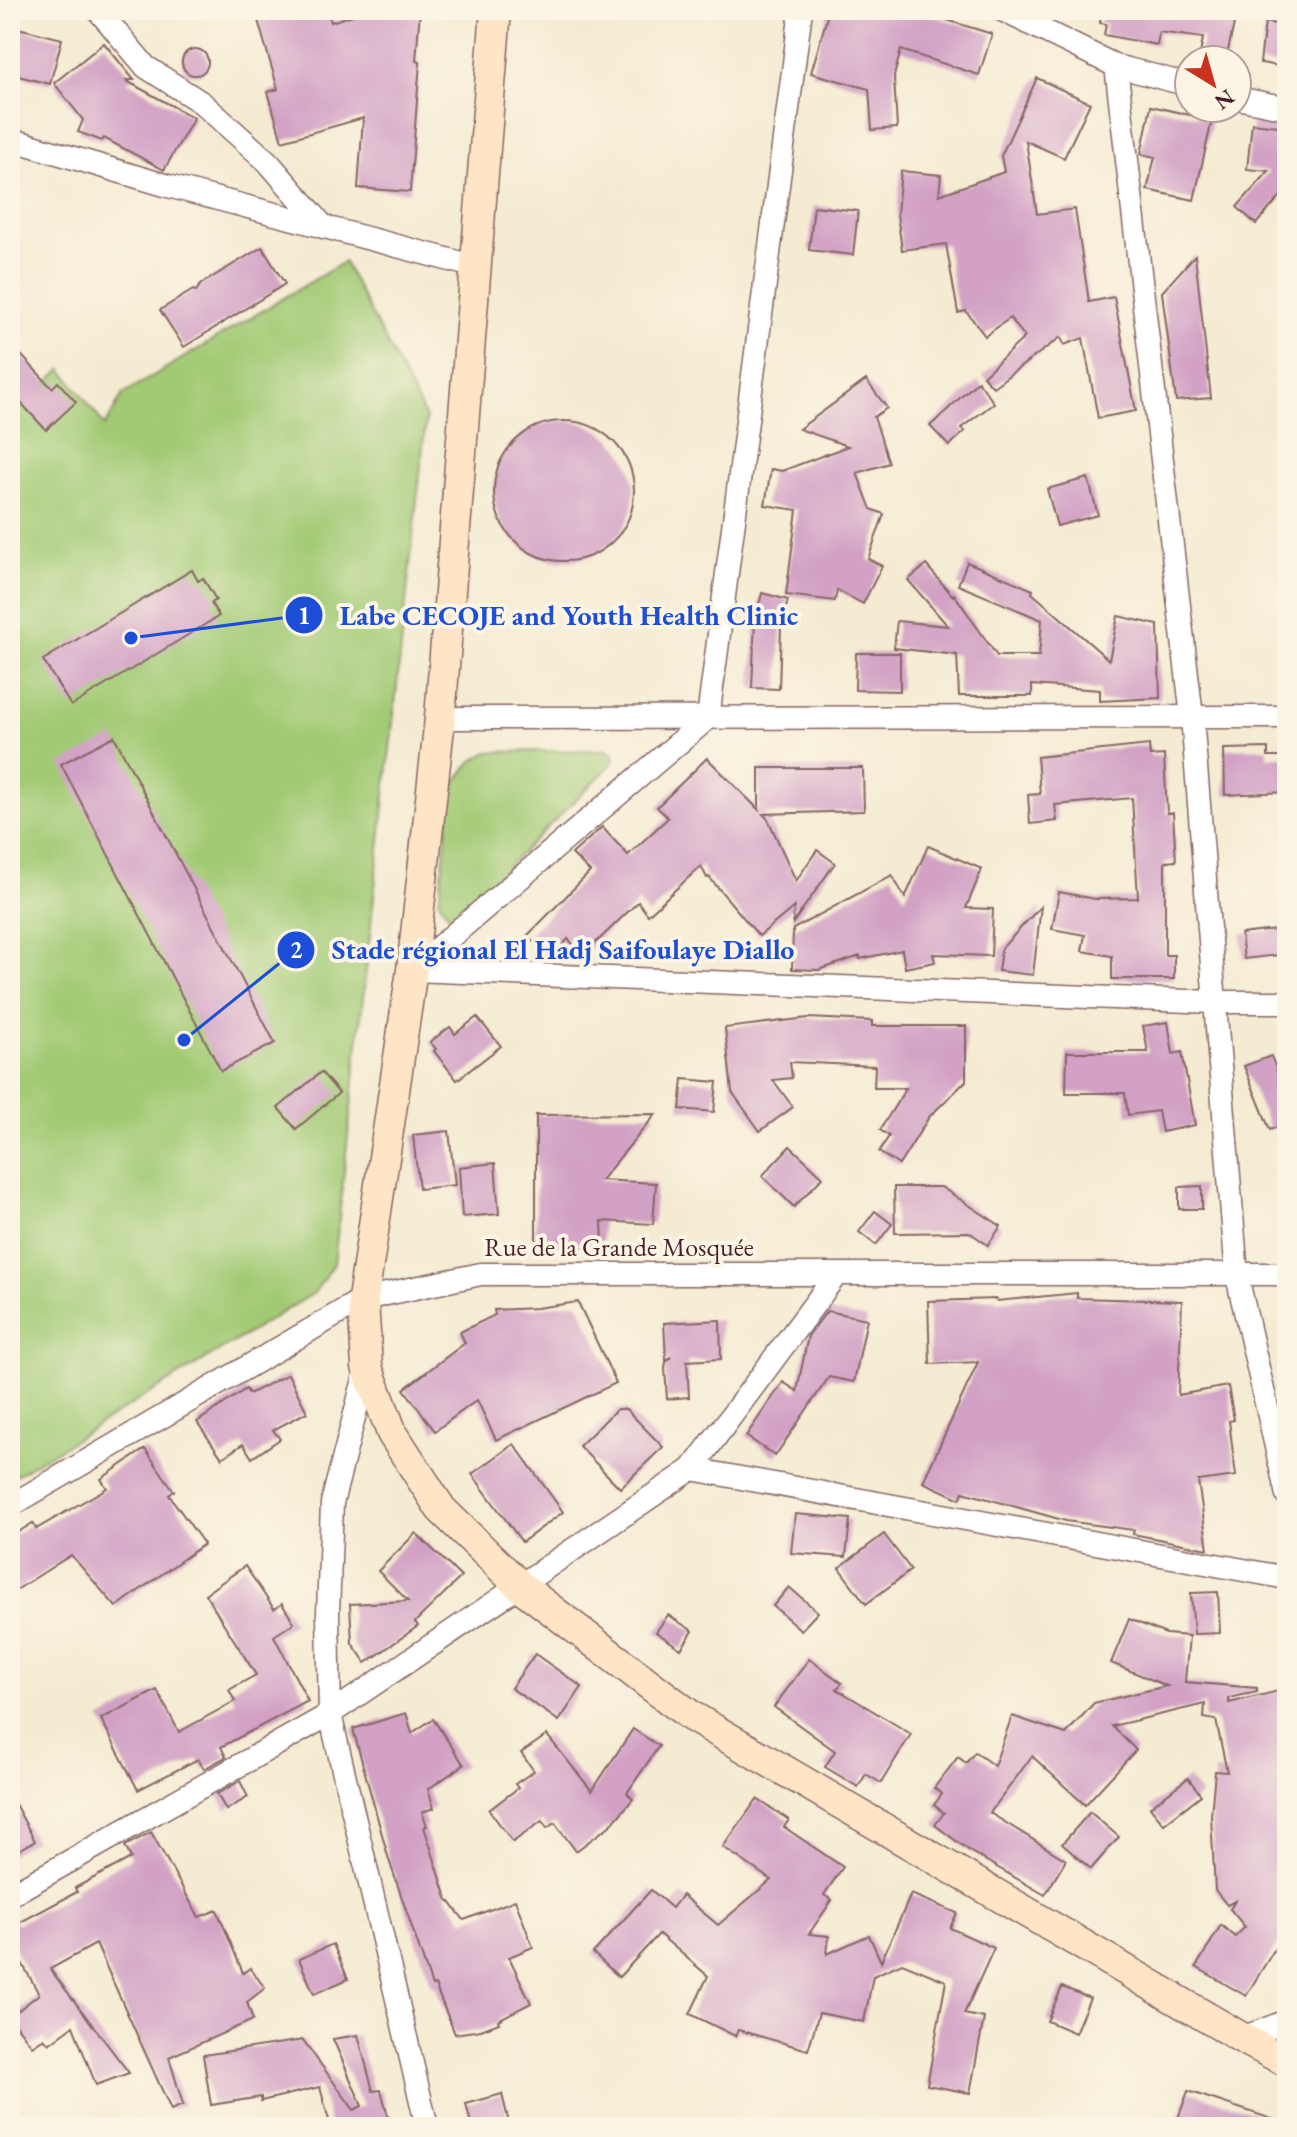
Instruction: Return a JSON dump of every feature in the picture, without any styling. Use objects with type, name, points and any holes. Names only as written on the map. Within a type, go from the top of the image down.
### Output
[{"type":"street","points":[[98,10],[146,67],[202,103],[268,162],[324,227]]},
{"type":"street","points":[[496,10],[440,718],[412,970],[363,1299],[367,1367],[392,1433],[441,1509],[520,1586],[691,1716],[1287,2062]]},
{"type":"street","points":[[412,970],[708,718],[801,10]]},
{"type":"street","points":[[1002,10],[1116,66],[1173,81]]},
{"type":"street","points":[[1116,66],[1192,717],[1237,1276],[1287,1495]]},
{"type":"street","points":[[1253,101],[1287,108]]},
{"type":"street","points":[[10,139],[168,186],[477,267]]},
{"type":"street","points":[[440,718],[1287,717]]},
{"type":"street","points":[[412,970],[1214,1002],[1287,1002]]},
{"type":"street","name":"Rue de la Grande Mosquée","points":[[10,1506],[363,1299],[481,1274],[1287,1274]]},
{"type":"street","points":[[10,1895],[330,1714],[692,1469],[836,1275]]},
{"type":"street","points":[[367,1367],[332,1503],[328,1614],[330,1714],[427,2127]]},
{"type":"street","points":[[692,1469],[1287,1578]]},
{"type":"street","points":[[1242,2038],[1287,2021]]},
{"type":"green space","points":[[344,262],[426,418],[334,1264],[314,1293],[10,1479],[10,418],[62,369],[105,426],[123,394]]},
{"type":"green space","points":[[607,750],[613,753],[614,760],[610,766],[453,920],[439,901],[452,786],[471,762],[488,752]]},
{"type":"building","points":[[255,10],[327,10],[331,22],[368,10],[420,10],[416,61],[420,62],[410,192],[358,188],[363,118],[282,141],[268,92],[278,89]]},
{"type":"building","points":[[829,10],[914,10],[992,34],[979,75],[901,50],[894,76],[897,128],[872,130],[869,89],[811,73]]},
{"type":"building","points":[[1101,10],[1237,10],[1230,44],[1202,44],[1203,38],[1159,32],[1157,45],[1104,35],[1106,24],[1100,23]]},
{"type":"building","points":[[1265,22],[1287,26],[1287,67],[1260,63]]},
{"type":"building","points":[[10,26],[62,39],[50,84],[10,74]]},
{"type":"building","points":[[104,43],[134,80],[125,80],[194,118],[164,170],[104,138],[102,141],[78,132],[83,120],[54,83]]},
{"type":"building","points":[[195,49],[204,53],[208,62],[204,71],[195,75],[186,71],[182,62],[186,53]]},
{"type":"building","points":[[1037,78],[1090,103],[1064,158],[1026,141],[1037,214],[1075,209],[1089,302],[1114,297],[1136,411],[1098,418],[1083,338],[1064,345],[1061,337],[993,387],[983,376],[1025,337],[1010,318],[985,336],[966,311],[958,313],[946,244],[902,250],[897,214],[901,171],[941,175],[939,195],[1004,172],[1001,156]]},
{"type":"building","points":[[1151,106],[1173,111],[1173,124],[1211,124],[1194,200],[1147,190],[1155,157],[1141,154]]},
{"type":"building","points":[[1252,124],[1287,127],[1287,189],[1256,224],[1237,207],[1269,171],[1247,169]]},
{"type":"building","points":[[814,206],[858,211],[853,255],[809,250]]},
{"type":"building","points":[[262,247],[285,284],[184,347],[160,310],[196,291],[201,284]]},
{"type":"building","points":[[1195,255],[1211,398],[1176,401],[1162,292]]},
{"type":"building","points":[[10,343],[52,388],[58,382],[76,402],[46,430],[10,391]]},
{"type":"building","points":[[866,380],[887,408],[874,417],[889,463],[857,473],[871,509],[884,514],[868,559],[882,566],[863,604],[837,590],[835,601],[786,595],[797,510],[765,505],[771,469],[782,471],[848,446],[799,429]]},
{"type":"building","points":[[978,381],[994,403],[961,428],[965,431],[949,446],[930,426]]},
{"type":"building","points":[[564,421],[591,426],[614,441],[629,464],[634,491],[629,518],[614,541],[591,556],[564,561],[537,556],[514,541],[499,518],[494,491],[499,464],[514,441],[537,426]]},
{"type":"building","points":[[1088,478],[1098,515],[1057,526],[1047,489]]},
{"type":"building","points":[[967,562],[1033,590],[1032,593],[1109,660],[1118,616],[1158,625],[1160,698],[1100,701],[1100,690],[1032,685],[1032,696],[959,696],[957,655],[894,648],[897,621],[948,626],[908,580],[926,565],[954,594],[997,656],[1039,656],[1042,620],[958,585]]},
{"type":"building","points":[[192,570],[198,581],[203,578],[216,600],[211,603],[219,616],[71,706],[43,660]]},
{"type":"building","points":[[762,593],[788,600],[781,626],[779,689],[752,688],[755,620]]},
{"type":"building","points":[[856,653],[900,653],[900,691],[855,690]]},
{"type":"building","points":[[114,736],[275,1043],[221,1071],[61,764]]},
{"type":"building","points":[[1149,745],[1150,756],[1164,755],[1167,813],[1173,813],[1176,861],[1165,862],[1165,955],[1174,955],[1174,979],[1112,979],[1112,956],[1082,951],[1085,935],[1052,929],[1059,892],[1095,899],[1138,898],[1132,798],[1055,805],[1057,821],[1030,824],[1028,795],[1040,794],[1037,757]]},
{"type":"building","points":[[1268,748],[1268,757],[1287,757],[1287,792],[1225,795],[1224,749]]},
{"type":"building","points":[[707,758],[759,810],[759,768],[863,768],[864,811],[763,814],[796,881],[817,850],[835,863],[793,923],[794,907],[759,936],[707,878],[701,866],[648,915],[638,902],[583,955],[568,939],[551,958],[527,936],[590,872],[572,854],[602,827],[628,855],[668,818],[657,807]]},
{"type":"building","points":[[928,846],[982,869],[966,908],[993,909],[991,956],[933,954],[935,962],[905,968],[902,950],[860,959],[860,956],[819,970],[792,969],[793,929],[892,875],[905,898]]},
{"type":"building","points":[[1041,906],[1033,975],[998,971],[1001,949]]},
{"type":"building","points":[[1284,929],[1287,954],[1244,959],[1241,934]]},
{"type":"building","points":[[477,1017],[501,1046],[457,1080],[430,1042],[450,1027],[455,1034]]},
{"type":"building","points":[[808,1018],[872,1021],[872,1026],[966,1026],[966,1081],[929,1117],[899,1165],[879,1152],[889,1136],[880,1130],[906,1088],[874,1088],[875,1066],[790,1062],[792,1078],[773,1080],[793,1107],[760,1131],[732,1092],[725,1028]]},
{"type":"building","points":[[1168,1022],[1173,1054],[1182,1052],[1195,1125],[1162,1132],[1158,1111],[1128,1115],[1125,1093],[1066,1093],[1067,1052],[1148,1052],[1143,1026]]},
{"type":"building","points":[[1271,1056],[1287,1096],[1287,1123],[1270,1130],[1244,1066]]},
{"type":"building","points":[[321,1072],[339,1093],[296,1129],[278,1108]]},
{"type":"building","points":[[683,1079],[717,1082],[714,1112],[680,1109]]},
{"type":"building","points":[[656,1114],[601,1180],[656,1183],[653,1224],[602,1221],[603,1245],[536,1248],[536,1115]]},
{"type":"building","points":[[449,1131],[455,1185],[419,1189],[413,1135]]},
{"type":"building","points":[[790,1146],[823,1177],[794,1207],[762,1176]]},
{"type":"building","points":[[495,1163],[499,1214],[462,1217],[459,1167]]},
{"type":"building","points":[[1202,1186],[1202,1209],[1179,1209],[1179,1187]]},
{"type":"building","points":[[894,1187],[941,1187],[1001,1226],[988,1245],[969,1232],[895,1233]]},
{"type":"building","points":[[875,1211],[892,1224],[876,1245],[859,1232]]},
{"type":"building","points":[[1077,1293],[1077,1298],[1182,1301],[1178,1395],[1228,1386],[1234,1420],[1229,1421],[1236,1476],[1198,1481],[1208,1549],[1133,1534],[1134,1530],[1066,1521],[963,1492],[960,1499],[923,1482],[978,1362],[930,1364],[928,1301],[997,1301]]},
{"type":"building","points":[[578,1302],[616,1383],[496,1440],[477,1400],[435,1431],[404,1389],[465,1343],[460,1332],[495,1315],[494,1310]]},
{"type":"building","points":[[827,1311],[867,1319],[854,1382],[829,1377],[775,1456],[746,1436],[783,1382],[797,1391],[808,1336]]},
{"type":"building","points":[[720,1320],[721,1359],[687,1361],[689,1397],[667,1399],[665,1368],[671,1357],[666,1360],[664,1323]]},
{"type":"building","points":[[288,1374],[307,1412],[273,1430],[280,1439],[252,1458],[243,1444],[222,1458],[197,1422],[246,1389],[249,1394]]},
{"type":"building","points":[[617,1409],[626,1409],[663,1447],[620,1488],[579,1446]]},
{"type":"building","points":[[514,1444],[563,1512],[522,1542],[472,1474]]},
{"type":"building","points":[[145,1449],[174,1491],[169,1495],[204,1544],[116,1607],[71,1555],[10,1594],[10,1537],[33,1523],[36,1529],[107,1488],[101,1479]]},
{"type":"building","points":[[795,1514],[850,1519],[846,1557],[791,1553]]},
{"type":"building","points":[[416,1533],[461,1577],[415,1622],[418,1626],[366,1663],[352,1643],[350,1604],[408,1601],[378,1571]]},
{"type":"building","points":[[884,1534],[911,1570],[866,1604],[839,1568]]},
{"type":"building","points":[[245,1566],[274,1609],[282,1604],[294,1623],[274,1636],[308,1701],[221,1747],[226,1757],[204,1769],[198,1759],[138,1790],[101,1719],[157,1690],[179,1732],[235,1701],[229,1690],[256,1675],[205,1594]]},
{"type":"building","points":[[789,1587],[818,1612],[801,1630],[773,1606]]},
{"type":"building","points":[[1218,1592],[1220,1633],[1194,1634],[1191,1593]]},
{"type":"building","points":[[668,1615],[693,1631],[681,1649],[656,1632]]},
{"type":"building","points":[[1129,1619],[1166,1634],[1189,1636],[1185,1682],[1257,1688],[1257,1692],[1229,1698],[1229,1703],[1287,1689],[1287,1951],[1277,1945],[1246,1996],[1196,1967],[1221,1925],[1235,1937],[1245,1927],[1230,1909],[1235,1901],[1227,1905],[1215,1890],[1211,1816],[1215,1771],[1227,1772],[1216,1720],[1204,1718],[1205,1704],[1112,1726],[1136,1750],[1085,1805],[1032,1756],[990,1813],[1066,1860],[1045,1895],[971,1852],[935,1825],[944,1813],[934,1805],[942,1794],[934,1788],[958,1757],[966,1763],[975,1752],[994,1766],[1012,1716],[1066,1734],[1094,1703],[1167,1686],[1111,1663]]},
{"type":"building","points":[[535,1654],[582,1687],[559,1721],[511,1688]]},
{"type":"building","points":[[809,1659],[842,1683],[837,1689],[911,1734],[881,1783],[866,1774],[858,1787],[825,1767],[835,1751],[774,1707]]},
{"type":"building","points":[[406,1713],[412,1733],[433,1719],[464,1765],[428,1789],[434,1808],[422,1812],[447,1898],[464,1920],[515,1900],[533,1947],[509,1957],[531,2003],[481,2030],[455,2034],[435,1985],[432,1986],[389,1860],[353,1729]]},
{"type":"building","points":[[633,1729],[659,1746],[627,1793],[633,1799],[612,1824],[576,1851],[555,1823],[547,1828],[542,1821],[513,1842],[489,1810],[518,1788],[515,1784],[534,1771],[521,1753],[547,1735],[592,1791]]},
{"type":"building","points":[[1188,1778],[1201,1795],[1164,1824],[1150,1807]]},
{"type":"building","points":[[240,1781],[248,1797],[226,1810],[217,1794]]},
{"type":"building","points":[[10,1795],[35,1841],[10,1855]]},
{"type":"building","points":[[757,1799],[789,1820],[784,1827],[843,1867],[824,1895],[832,1900],[809,1934],[829,1936],[827,1954],[869,1935],[881,1962],[911,1894],[957,1913],[950,1928],[994,1948],[964,2014],[984,2018],[970,2093],[927,2085],[946,1981],[902,1963],[873,1976],[864,2022],[819,2013],[808,2050],[738,2030],[735,2036],[690,2014],[708,1976],[659,1934],[619,1977],[593,1953],[651,1890],[672,1908],[682,1895],[718,1925],[771,1880],[723,1847]]},
{"type":"building","points":[[1090,1812],[1119,1837],[1091,1869],[1062,1844]]},
{"type":"building","points":[[151,1832],[199,1917],[217,1910],[243,1973],[250,1968],[265,1988],[247,2002],[253,2020],[169,2057],[183,2105],[171,2110],[96,1944],[50,1969],[129,2073],[96,2085],[73,2026],[49,2044],[44,2038],[32,2046],[10,2017],[39,1994],[10,1941],[10,1923],[14,1920],[17,1924],[77,1892],[75,1888],[131,1858],[125,1846]]},
{"type":"building","points":[[333,1944],[348,1979],[314,1994],[299,1959]]},
{"type":"building","points":[[1062,1987],[1090,1998],[1075,2033],[1047,2021]]},
{"type":"building","points":[[358,2035],[373,2091],[381,2090],[391,2127],[324,2127],[330,2124],[320,2087],[261,2101],[261,2097],[211,2105],[203,2055],[303,2040],[354,2110],[362,2106],[333,2039]]},
{"type":"building","points":[[1188,2091],[1284,2123],[1283,2127],[1175,2127]]},
{"type":"building","points":[[502,2094],[510,2127],[472,2127],[466,2104]]},
{"type":"place","name":"Labe CECOJE and Youth Health Clinic","points":[[131,638]]},
{"type":"place","name":"Stade régional El Hadj Saifoulaye Diallo","points":[[184,1040]]}]
